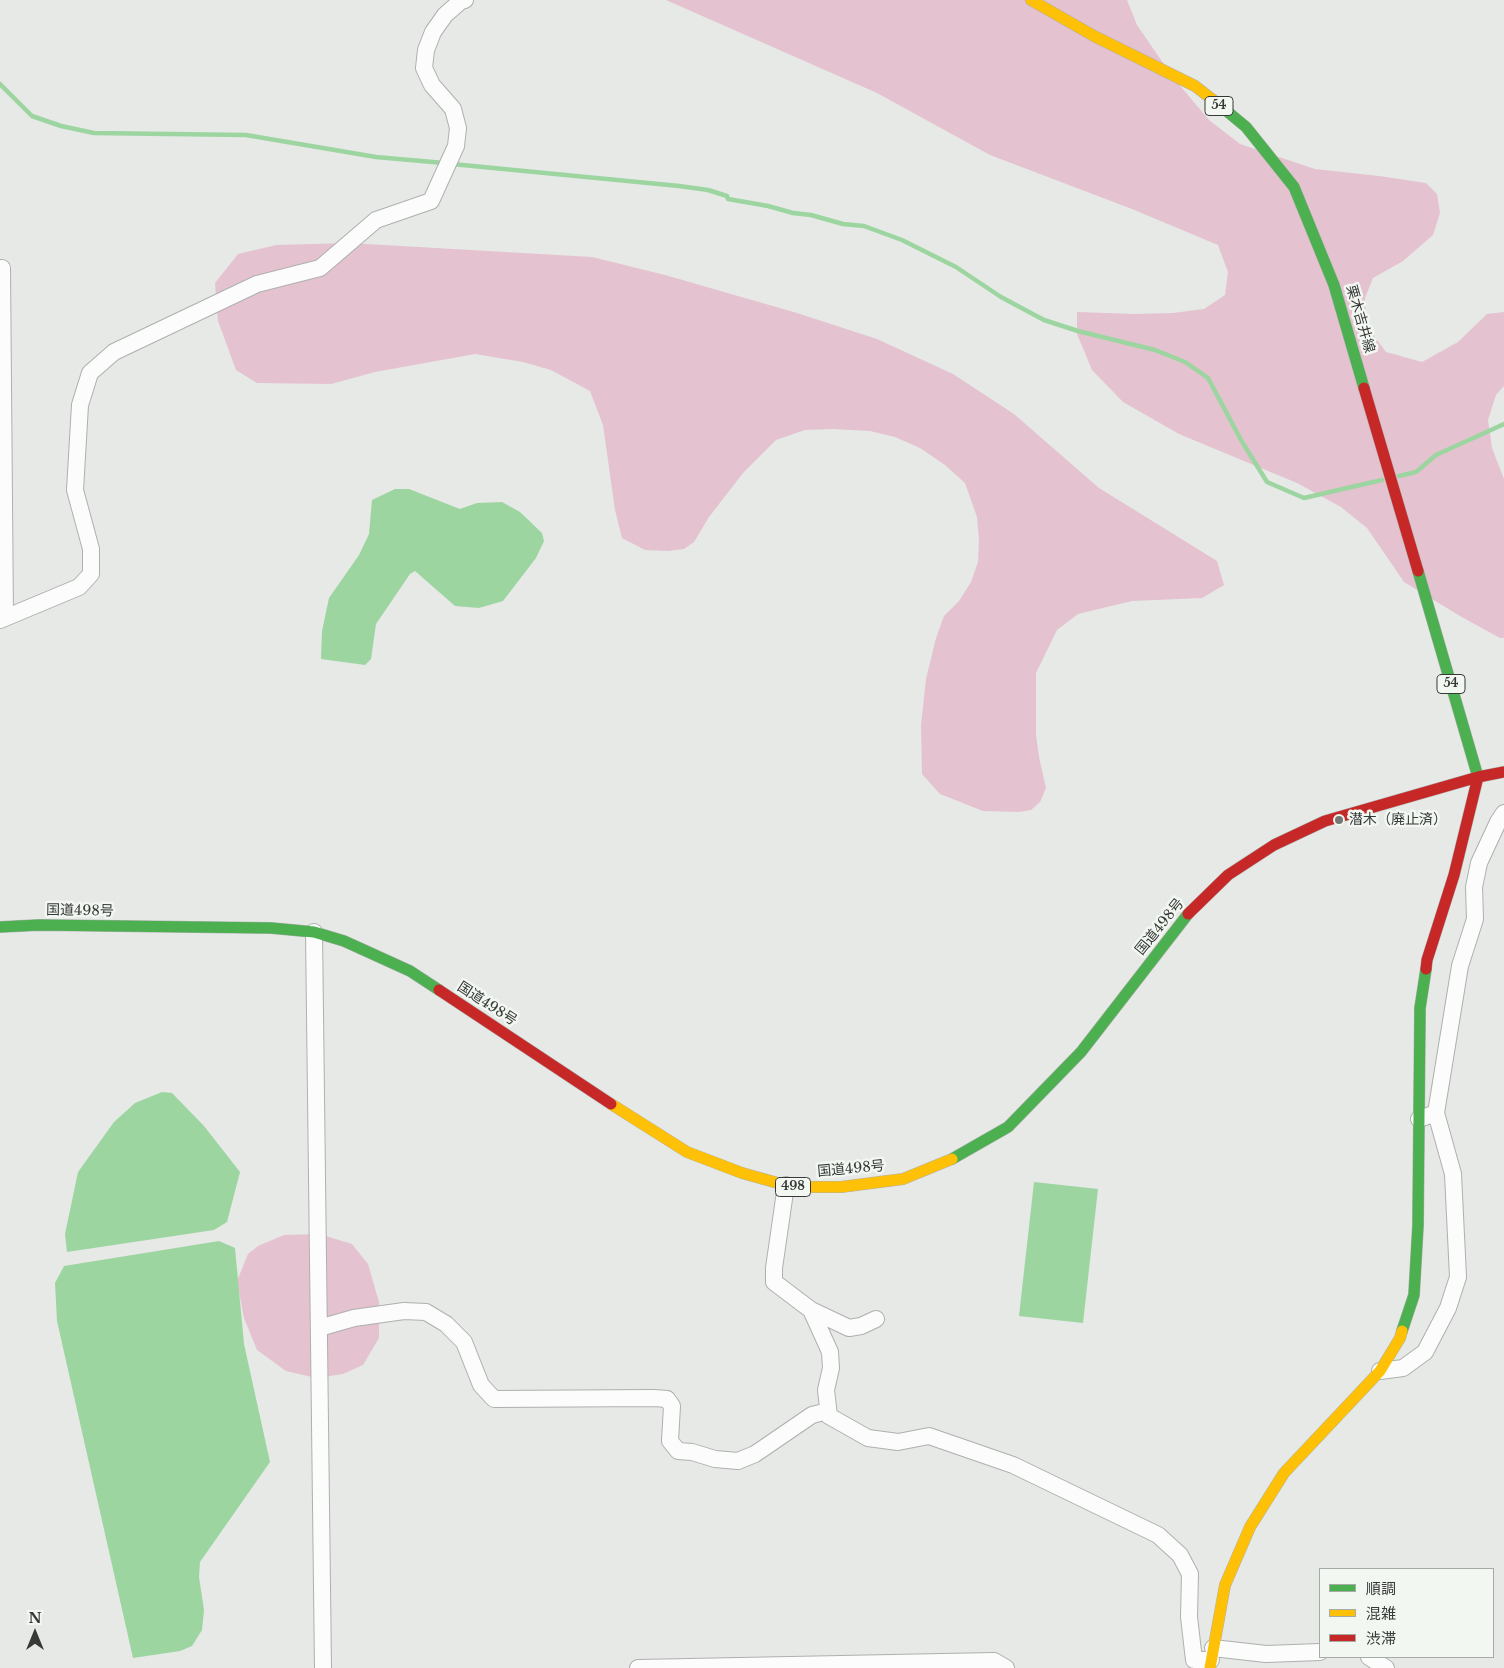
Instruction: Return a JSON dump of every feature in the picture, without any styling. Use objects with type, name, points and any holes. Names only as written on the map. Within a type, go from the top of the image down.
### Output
[{"type":"main road","name":"栗木吉井線","points":[[1031,0],[1094,36],[1195,86],[1246,127],[1294,187],[1334,285],[1478,777]]},
{"type":"main road","name":"国道498号","points":[[0,926],[271,928],[314,932],[344,941],[410,971],[687,1152],[742,1173],[792,1187],[840,1187],[903,1179],[960,1156],[1008,1127],[1082,1052],[1187,915],[1228,875],[1274,845],[1325,821],[1478,777],[1504,772]]},
{"type":"main road","points":[[1211,1659],[1225,1585],[1250,1527],[1284,1473],[1380,1371],[1400,1338],[1414,1295],[1418,1225],[1420,1008],[1427,960],[1454,875],[1478,777]]},
{"type":"street","points":[[0,268],[2,268],[2,619],[79,587],[91,574],[91,549],[75,490],[80,405],[90,373],[114,352],[258,284],[320,268],[376,220],[431,201],[456,146],[458,128],[453,109],[432,86],[424,68],[426,50],[433,32],[445,15],[461,1],[465,0]]},
{"type":"street","points":[[1380,1371],[1403,1368],[1425,1352],[1448,1308],[1458,1277],[1454,1174],[1436,1113],[1460,966],[1474,919],[1474,887],[1479,863],[1504,813]]},
{"type":"street","points":[[314,932],[323,1668]]},
{"type":"street","points":[[1419,1118],[1436,1113]]},
{"type":"street","points":[[786,1185],[774,1268],[774,1282],[811,1310],[849,1328],[861,1326],[876,1319]]},
{"type":"street","points":[[811,1310],[830,1352],[830,1368],[826,1390],[829,1416],[868,1438],[898,1442],[929,1436],[1012,1465],[1158,1535],[1180,1555],[1190,1574],[1189,1618],[1194,1660],[1319,1652]]},
{"type":"street","points":[[318,1328],[354,1318],[404,1312],[426,1312],[446,1324],[464,1342],[481,1385],[494,1399],[668,1399],[672,1406],[670,1440],[678,1451],[692,1452],[715,1459],[738,1462],[755,1454],[812,1415],[828,1410]]},
{"type":"street","points":[[1371,1658],[1386,1668]]},
{"type":"street","points":[[638,1668],[994,1661],[1006,1668]]},
{"type":"shaded area","points":[[666,0],[1127,0],[1137,25],[1172,76],[1209,120],[1240,144],[1315,169],[1426,183],[1437,194],[1440,213],[1433,235],[1403,261],[1373,278],[1365,298],[1366,325],[1386,352],[1422,362],[1458,342],[1487,314],[1504,312],[1504,386],[1496,395],[1488,420],[1492,448],[1504,479],[1504,638],[1500,638],[1460,616],[1404,582],[1367,528],[1341,507],[1297,483],[1179,434],[1123,402],[1092,370],[1077,334],[1077,312],[1135,314],[1173,313],[1204,309],[1225,295],[1228,272],[1218,245],[1132,209],[990,155],[877,93]]},
{"type":"shaded area","points":[[349,243],[592,257],[665,275],[797,313],[877,339],[953,374],[1014,414],[1099,488],[1217,561],[1224,585],[1202,598],[1132,601],[1078,614],[1057,630],[1036,673],[1036,735],[1046,788],[1040,802],[1031,810],[1019,812],[983,811],[940,794],[922,774],[921,725],[926,679],[936,638],[944,616],[959,601],[971,582],[978,562],[977,517],[965,483],[945,465],[920,448],[895,437],[870,431],[805,430],[776,440],[743,473],[709,517],[694,542],[684,549],[668,551],[645,550],[622,538],[615,510],[603,425],[590,391],[551,370],[523,362],[475,354],[375,372],[331,384],[257,383],[236,370],[218,321],[215,283],[238,254],[276,245]]},
{"type":"shaded area","points":[[395,489],[409,489],[460,509],[477,503],[502,502],[520,512],[542,533],[544,541],[536,558],[503,601],[479,608],[455,606],[415,571],[410,574],[376,624],[371,659],[365,665],[321,659],[322,631],[329,598],[359,555],[369,534],[372,500]]},
{"type":"shaded area","points":[[162,1092],[172,1093],[204,1126],[240,1172],[227,1222],[214,1230],[67,1252],[65,1234],[78,1172],[114,1122],[135,1103]]},
{"type":"shaded area","points":[[1034,1182],[1098,1189],[1083,1323],[1019,1316]]},
{"type":"shaded area","points":[[319,1234],[352,1244],[368,1264],[379,1302],[379,1338],[363,1365],[343,1374],[316,1378],[286,1371],[257,1350],[244,1318],[237,1281],[248,1254],[258,1246],[284,1235]]},
{"type":"shaded area","points":[[219,1241],[235,1248],[244,1344],[270,1462],[200,1562],[199,1577],[204,1610],[202,1630],[192,1646],[180,1651],[133,1658],[57,1321],[55,1283],[64,1266]]},
{"type":"waterway","points":[[0,84],[32,116],[61,126],[94,133],[246,135],[376,157],[444,163]]},
{"type":"waterway","points":[[452,164],[708,190],[727,196],[728,199],[811,215],[843,224],[864,226],[902,240],[956,267],[1001,297],[1044,320],[1078,331],[1155,350],[1185,362],[1208,378],[1241,440],[1267,482],[1304,498],[1382,480]]},
{"type":"waterway","points":[[1399,476],[1416,472],[1436,455],[1504,424]]},
{"type":"traffic: fast","points":[[1217,103],[1246,127],[1294,187],[1334,285],[1364,388]]},
{"type":"traffic: fast","points":[[1418,571],[1478,777]]},
{"type":"traffic: fast","points":[[952,1159],[1008,1127],[1081,1052],[1188,914]]},
{"type":"traffic: fast","points":[[0,927],[39,925],[271,928],[314,932],[344,941],[410,971],[439,990]]},
{"type":"traffic: fast","points":[[1402,1331],[1414,1295],[1418,1225],[1420,1008],[1426,969]]},
{"type":"traffic: slow","points":[[1031,0],[1094,36],[1195,86],[1217,103]]},
{"type":"traffic: slow","points":[[611,1104],[687,1152],[742,1173],[792,1187],[841,1187],[903,1179],[952,1159]]},
{"type":"traffic: slow","points":[[1210,1668],[1225,1585],[1250,1527],[1284,1473],[1380,1371],[1400,1338],[1402,1331]]},
{"type":"traffic: jam","points":[[1364,388],[1418,571]]},
{"type":"traffic: jam","points":[[1188,914],[1228,875],[1274,845],[1325,821],[1478,777],[1504,772]]},
{"type":"traffic: jam","points":[[1426,969],[1427,960],[1454,875],[1478,777]]},
{"type":"traffic: jam","points":[[439,990],[611,1104]]},
{"type":"place","name":"潜木（廃止済）","points":[[1339,820]]}]
